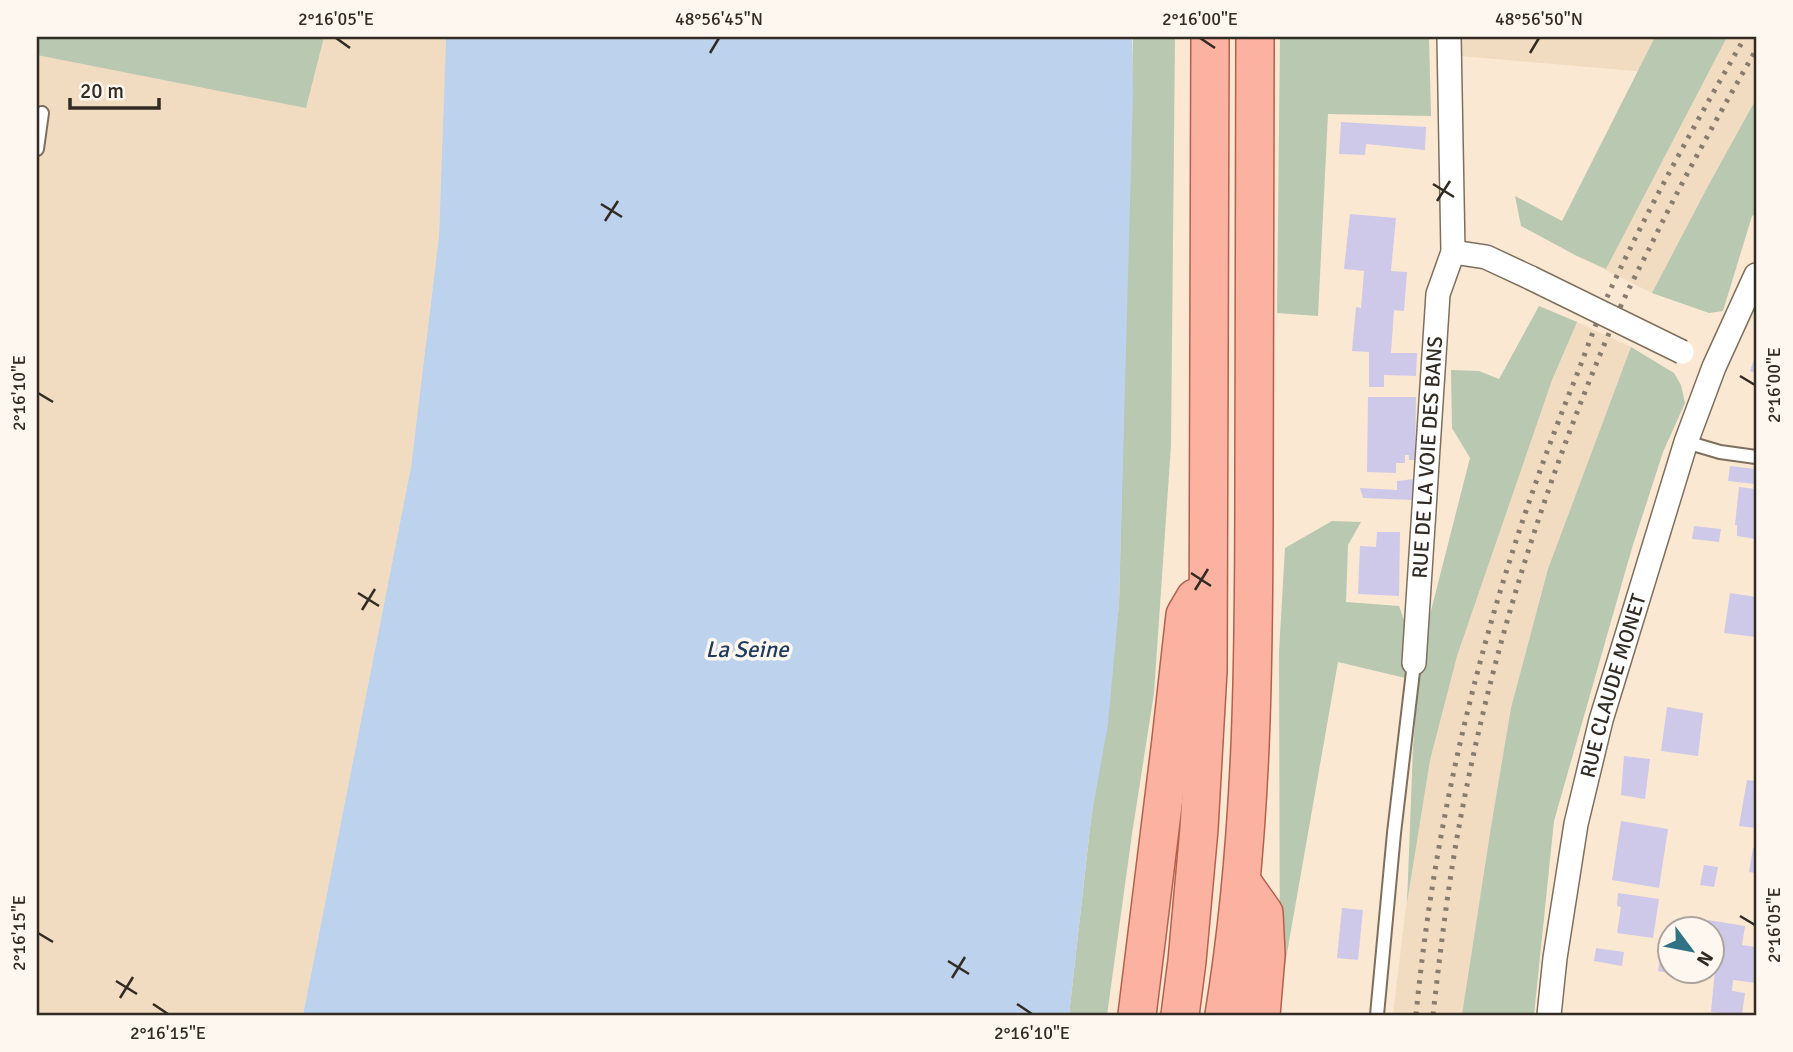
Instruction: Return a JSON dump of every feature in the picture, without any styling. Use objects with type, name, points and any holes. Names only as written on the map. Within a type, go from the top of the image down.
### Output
[{"type":"main road","points":[[1180,1015],[1199,829],[1208,670],[1210,37]]},
{"type":"main road","points":[[1224,1015],[1242,883],[1252,715],[1255,37]]},
{"type":"main road","points":[[1137,1015],[1185,615],[1208,572]]},
{"type":"main road","points":[[1242,883],[1264,913],[1266,955],[1261,1015]]},
{"type":"street","name":"RUE DE LA VOIE DES BANS","points":[[1414,663],[1438,294],[1453,252],[1449,37]]},
{"type":"street","points":[[1453,252],[1486,257],[1714,367]]},
{"type":"street","name":"RUE CLAUDE MONET","points":[[1549,1015],[1576,824],[1616,668],[1686,442],[1714,367],[1756,275]]},
{"type":"lane","points":[[37,149],[42,113]]},
{"type":"lane","points":[[1686,442],[1720,452],[1756,457]]},
{"type":"lane","points":[[1377,1015],[1394,833],[1414,663]]},
{"type":"shaded area","points":[[37,37],[446,37],[439,236],[411,467],[303,1015],[37,1015]]},
{"type":"shaded area","points":[[1460,37],[1756,37],[1756,99],[1652,293],[1575,255],[1669,74],[1460,56]]},
{"type":"shaded area","points":[[1539,306],[1631,347],[1661,365],[1589,547],[1525,1015],[1393,1015],[1438,635],[1512,356]]},
{"type":"green space","points":[[37,37],[324,37],[306,108],[37,55]]},
{"type":"green space","points":[[1133,37],[1175,37],[1171,445],[1154,693],[1107,1015],[1069,1015],[1119,605]]},
{"type":"green space","points":[[1280,37],[1429,37],[1431,116],[1328,114],[1318,316],[1277,313]]},
{"type":"green space","points":[[1655,37],[1727,37],[1606,269],[1521,226],[1515,196],[1562,221]]},
{"type":"green space","points":[[1756,99],[1756,214],[1752,216],[1723,311],[1709,313],[1652,293],[1708,186]]},
{"type":"green space","points":[[1539,306],[1577,322],[1552,380],[1457,656],[1430,760],[1407,903],[1418,681],[1338,662],[1280,993],[1279,652],[1285,548],[1332,521],[1361,522],[1348,545],[1346,602],[1399,606],[1407,628],[1424,638],[1470,458],[1452,428],[1451,370],[1479,371],[1499,379]]},
{"type":"green space","points":[[1631,347],[1674,373],[1681,385],[1685,403],[1663,452],[1632,548],[1554,821],[1534,1015],[1462,1015],[1511,708],[1548,569]]},
{"type":"water","name":"La Seine","points":[[446,37],[1132,37],[1133,94],[1119,605],[1108,724],[1091,819],[1069,1015],[303,1015],[411,467],[439,236]]},
{"type":"building","points":[[1341,122],[1426,127],[1425,150],[1366,144],[1365,155],[1339,154]]},
{"type":"building","points":[[1350,214],[1396,218],[1391,271],[1407,272],[1404,311],[1394,310],[1391,353],[1417,353],[1416,376],[1384,375],[1384,387],[1369,387],[1369,352],[1352,351],[1356,307],[1361,308],[1364,271],[1344,269]]},
{"type":"building","points":[[1756,354],[1756,373],[1750,371]]},
{"type":"building","points":[[1368,397],[1416,397],[1415,460],[1409,460],[1409,455],[1405,455],[1405,463],[1396,463],[1396,473],[1367,472]]},
{"type":"building","points":[[1730,466],[1756,469],[1755,484],[1728,481]]},
{"type":"building","points":[[1414,479],[1414,500],[1363,498],[1360,488],[1397,490],[1397,481]]},
{"type":"building","points":[[1739,487],[1756,489],[1756,539],[1737,536],[1735,525]]},
{"type":"building","points":[[1694,526],[1721,529],[1719,542],[1692,539]]},
{"type":"building","points":[[1377,532],[1400,532],[1399,596],[1358,594],[1360,546],[1376,547]]},
{"type":"building","points":[[1730,593],[1756,597],[1756,637],[1724,633]]},
{"type":"building","points":[[1667,707],[1703,713],[1698,756],[1661,751]]},
{"type":"building","points":[[1624,756],[1650,759],[1645,799],[1621,795]]},
{"type":"building","points":[[1747,780],[1756,781],[1756,828],[1739,826]]},
{"type":"building","points":[[1621,821],[1668,829],[1659,888],[1612,880]]},
{"type":"building","points":[[1753,848],[1756,848],[1756,873],[1749,872]]},
{"type":"building","points":[[1704,865],[1718,867],[1714,887],[1700,885]]},
{"type":"building","points":[[1618,893],[1659,899],[1653,938],[1617,933],[1621,907],[1617,906]]},
{"type":"building","points":[[1342,908],[1363,910],[1358,960],[1337,958]]},
{"type":"building","points":[[1727,923],[1745,926],[1742,945],[1756,947],[1756,983],[1733,980],[1732,991],[1745,993],[1742,1015],[1711,1012],[1713,986],[1727,986]]},
{"type":"building","points":[[1596,948],[1624,952],[1622,966],[1594,961]]},
{"type":"railway","points":[[1416,1015],[1438,852],[1454,771],[1494,611],[1519,532],[1546,454],[1613,284],[1677,159],[1745,37]]},
{"type":"railway","points":[[1433,1015],[1450,878],[1471,766],[1503,635],[1543,505],[1590,379],[1624,299],[1689,171],[1756,50]]}]
